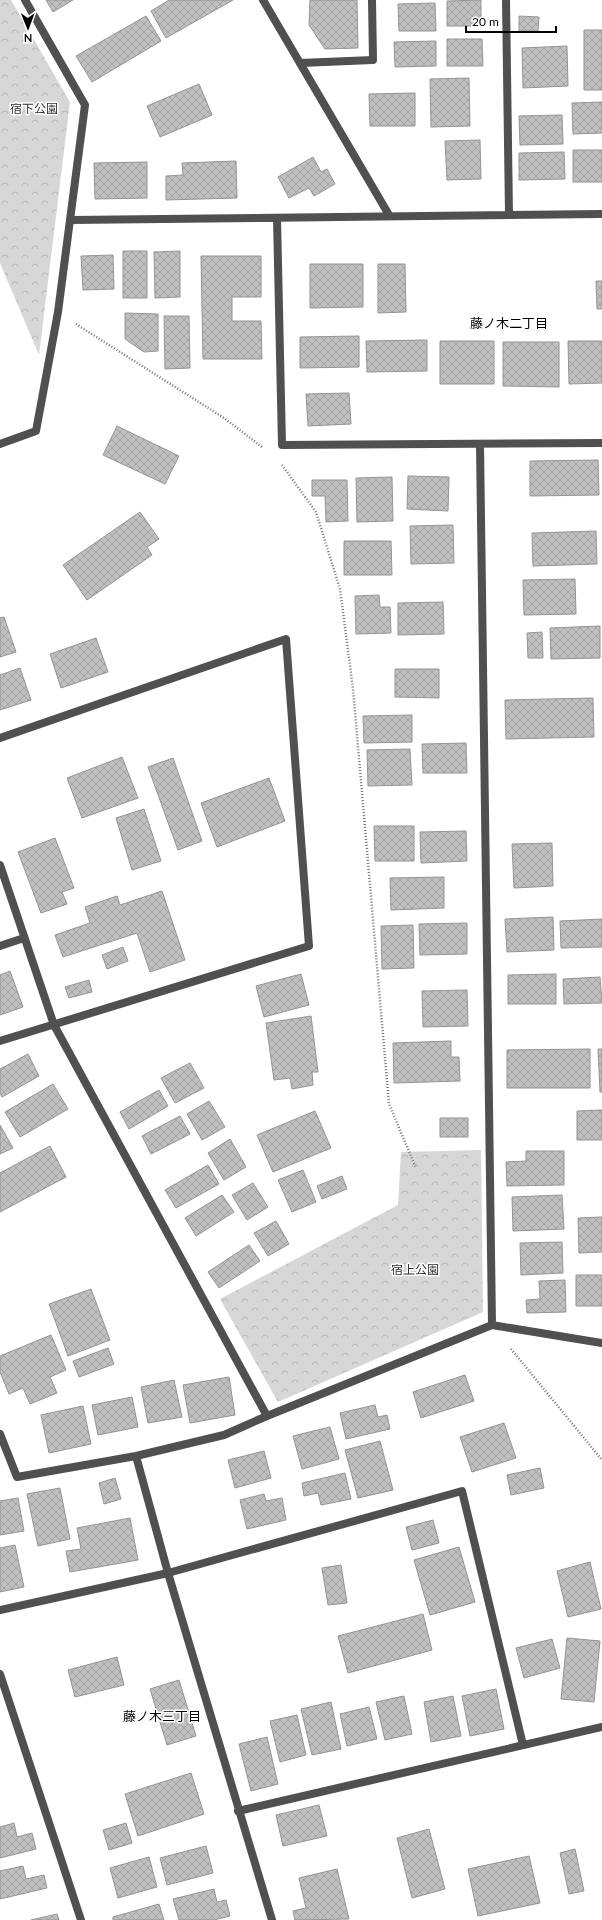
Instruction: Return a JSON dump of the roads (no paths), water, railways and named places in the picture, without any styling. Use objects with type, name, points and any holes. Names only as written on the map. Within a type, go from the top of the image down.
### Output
[{"type":"street","points":[[0,444],[36,431],[58,312],[85,105],[25,0]]},
{"type":"street","points":[[263,0],[389,215]]},
{"type":"street","points":[[300,63],[373,60],[372,0]]},
{"type":"street","points":[[506,0],[509,214]]},
{"type":"street","points":[[70,220],[277,218],[389,215],[602,214]]},
{"type":"street","points":[[277,218],[282,445],[480,445],[602,443]]},
{"type":"street","points":[[480,445],[492,1325]]},
{"type":"street","points":[[0,738],[286,639],[309,946],[0,1041]]},
{"type":"street","points":[[0,865],[54,1025],[267,1416]]},
{"type":"street","points":[[0,946],[24,938]]},
{"type":"street","points":[[0,1434],[17,1477],[136,1456],[224,1435],[267,1416],[492,1325],[602,1343]]},
{"type":"street","points":[[136,1456],[168,1573],[238,1811],[272,1920]]},
{"type":"street","points":[[0,1610],[168,1573],[462,1491],[523,1745]]},
{"type":"street","points":[[0,1674],[81,1920]]},
{"type":"street","points":[[238,1811],[602,1727]]},
{"type":"district","name":"藤ノ木二丁目","points":[[509,323]]},
{"type":"district","name":"藤ノ木三丁目","points":[[162,1716]]},
{"type":"park label","name":"宿下公園","points":[[34,109]]},
{"type":"park label","name":"宿上公園","points":[[415,1270]]}]
